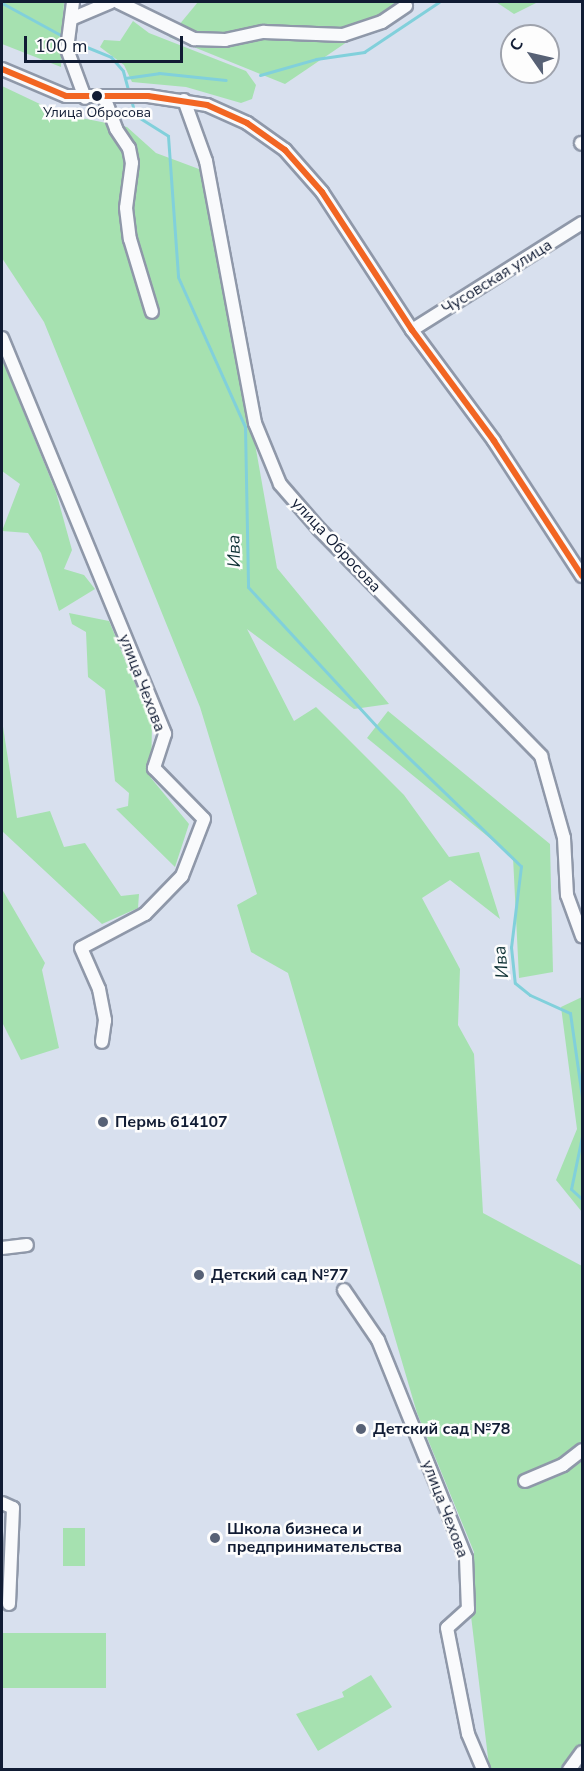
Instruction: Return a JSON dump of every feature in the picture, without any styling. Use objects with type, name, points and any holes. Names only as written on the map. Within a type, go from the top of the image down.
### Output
[{"type":"street","points":[[73,2],[67,49],[85,98]]},
{"type":"street","points":[[70,22],[111,2]]},
{"type":"street","points":[[118,2],[194,39],[225,40],[264,32],[343,35],[382,22],[406,6]]},
{"type":"street","points":[[2,69],[47,90],[85,98],[148,96],[184,100],[228,112],[247,123],[307,172],[412,330],[494,441],[582,576]]},
{"type":"street","points":[[104,97],[116,129],[129,148],[132,163],[126,208],[130,239],[152,312]]},
{"type":"street","name":"улица Обросова","points":[[184,100],[206,161],[255,423],[280,484],[319,530],[541,756],[564,838],[567,895],[582,936]]},
{"type":"street","name":"Чусовская улица","points":[[412,330],[582,223]]},
{"type":"street","name":"улица Чехова","points":[[2,338],[165,734],[154,768],[204,819],[182,876],[145,914],[81,948],[99,989],[105,1020],[102,1041]]},
{"type":"street","points":[[2,1248],[27,1245]]},
{"type":"street","name":"улица Чехова","points":[[344,1290],[378,1340],[466,1558],[468,1610],[447,1629],[468,1734],[483,1770]]},
{"type":"street","points":[[525,1481],[563,1465],[582,1450]]},
{"type":"street","points":[[2,1503],[13,1508],[9,1604]]},
{"type":"street","points":[[569,1770],[582,1752]]},
{"type":"green space","points":[[2,2],[64,2],[61,67],[2,44]]},
{"type":"green space","points":[[198,2],[406,2],[285,84],[169,37]]},
{"type":"green space","points":[[496,2],[538,2],[514,14]]},
{"type":"green space","points":[[133,21],[149,33],[246,71],[256,85],[252,99],[241,103],[186,87],[132,82],[124,65],[100,47],[104,40],[120,41]]},
{"type":"green space","points":[[2,86],[61,114],[127,127],[156,153],[207,172],[277,568],[389,704],[354,709],[247,629],[294,721],[316,707],[404,795],[449,857],[479,852],[500,919],[450,880],[422,898],[460,969],[458,1025],[474,1054],[483,1213],[582,1266],[582,1769],[493,1770],[489,1766],[471,1616],[474,1552],[417,1413],[288,973],[251,952],[237,905],[257,894],[200,707],[44,322],[2,258]]},
{"type":"green space","points":[[2,359],[56,492],[72,550],[64,569],[84,575],[95,589],[59,611],[41,553],[28,533],[2,531],[20,484],[2,471]]},
{"type":"green space","points":[[69,613],[109,621],[152,724],[151,778],[189,824],[175,867],[116,809],[128,806],[129,793],[115,781],[105,690],[88,677],[86,632],[72,624]]},
{"type":"green space","points":[[388,711],[550,844],[553,972],[519,978],[513,857],[367,738]]},
{"type":"green space","points":[[2,720],[17,818],[50,811],[64,847],[85,843],[121,896],[139,894],[138,908],[102,924],[2,831]]},
{"type":"green space","points":[[2,889],[45,963],[42,970],[59,1048],[21,1060],[2,1022]]},
{"type":"green space","points":[[582,997],[582,1212],[556,1180],[577,1129],[561,1007]]},
{"type":"green space","points":[[63,1528],[85,1528],[85,1566],[63,1566]]},
{"type":"green space","points":[[2,1633],[106,1633],[106,1688],[2,1688]]},
{"type":"green space","points":[[371,1675],[392,1707],[318,1751],[296,1714],[344,1697],[342,1692]]},
{"type":"waterway","points":[[260,75],[316,59],[364,52],[439,2]]},
{"type":"waterway","name":"Ива","points":[[2,3],[66,38]]},
{"type":"waterway","name":"Ива","points":[[72,41],[111,57],[123,71],[129,93]]},
{"type":"waterway","points":[[125,78],[159,73],[226,80]]},
{"type":"waterway","name":"Ива","points":[[131,99],[135,115],[168,136],[178,277],[245,427],[248,587],[381,731],[521,866],[511,947],[515,983],[530,995],[570,1013],[582,1097]]},
{"type":"waterway","name":"Ива","points":[[582,1136],[571,1189],[582,1199]]},
{"type":"transit line","points":[[2,69],[66,96],[148,96],[207,105],[247,123],[285,150],[322,192],[412,330],[494,441],[582,576]]},
{"type":"place","name":"Улица Обросова","points":[[97,96]]},
{"type":"place","name":"Пермь 614107","points":[[103,1122]]},
{"type":"place","name":"Детский сад №77","points":[[199,1275]]},
{"type":"place","name":"Детский сад №78","points":[[361,1429]]},
{"type":"place","name":"Школа бизнеса и предпринимательства","points":[[215,1538]]}]
